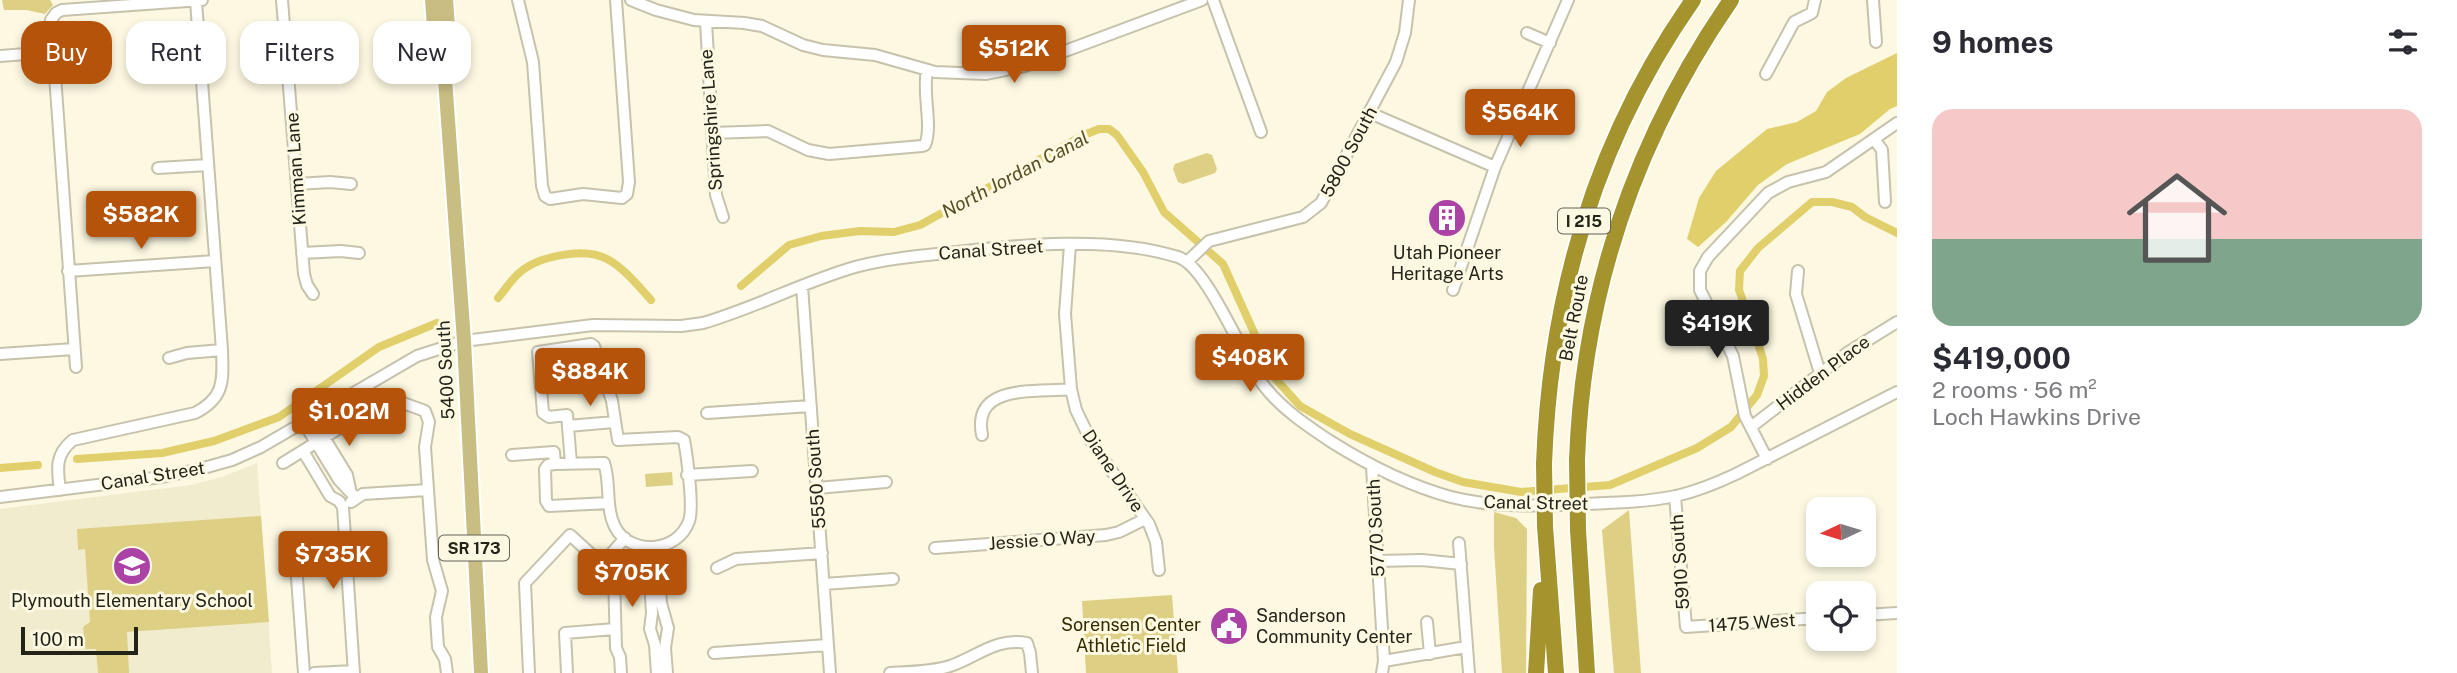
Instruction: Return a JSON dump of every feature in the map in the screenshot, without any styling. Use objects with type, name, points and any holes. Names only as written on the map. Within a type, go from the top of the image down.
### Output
[{"type":"highway","name":"Belt Route","points":[[1556,673],[1545,527],[1544,464],[1546,405],[1563,295],[1576,243],[1604,164],[1651,66],[1693,0]]},
{"type":"highway","name":"Belt Route","points":[[1587,673],[1578,530],[1577,460],[1588,336],[1600,282],[1622,210],[1662,116],[1731,0]]},
{"type":"highway","points":[[1536,673],[1545,527]]},
{"type":"highway","points":[[1581,586],[1595,673]]},
{"type":"main road","name":"5400 South","points":[[432,0],[434,21]]},
{"type":"main road","name":"5400 South","points":[[446,0],[448,21]]},
{"type":"main road","name":"5400 South","points":[[445,84],[464,341],[481,673]]},
{"type":"street","points":[[51,21],[60,11],[202,0]]},
{"type":"street","name":"Kimman Lane","points":[[282,0],[302,253],[305,280],[313,294]]},
{"type":"street","points":[[518,0],[533,62],[542,186],[545,196],[550,199],[583,194],[625,197],[629,182],[616,0]]},
{"type":"street","points":[[631,0],[670,14],[706,22],[754,24],[812,48],[875,55],[927,70],[965,75],[1014,69],[1186,3],[1202,0]]},
{"type":"street","points":[[1213,0],[1261,132]]},
{"type":"street","name":"5800 South","points":[[1188,261],[1209,241],[1303,217],[1315,209],[1326,195],[1396,62],[1405,33],[1409,0]]},
{"type":"street","points":[[1453,290],[1495,167],[1568,0]]},
{"type":"street","points":[[1766,74],[1794,22],[1812,13],[1815,0]]},
{"type":"street","points":[[1874,0],[1876,42]]},
{"type":"street","points":[[196,1],[197,21]]},
{"type":"street","name":"Springshire Lane","points":[[706,22],[716,195],[723,217]]},
{"type":"street","points":[[1527,33],[1550,43]]},
{"type":"street","points":[[0,56],[21,54]]},
{"type":"street","points":[[712,133],[768,131],[781,135],[801,148],[821,153],[922,146],[927,139],[927,70]]},
{"type":"street","points":[[54,84],[76,367]]},
{"type":"street","points":[[60,490],[57,464],[66,446],[74,440],[195,413],[212,402],[222,383],[222,351],[202,84]]},
{"type":"street","points":[[1370,113],[1495,167]]},
{"type":"street","points":[[1767,459],[1745,416],[1733,356],[1700,290],[1699,279],[1703,264],[1768,193],[1788,182],[1826,172],[1897,122]]},
{"type":"street","points":[[1874,139],[1882,150],[1885,202]]},
{"type":"street","points":[[158,168],[208,164]]},
{"type":"street","points":[[297,184],[351,184]]},
{"type":"street","name":"Canal Street","points":[[0,497],[200,470],[261,447],[417,356],[464,341],[593,324],[681,326],[703,323],[859,266],[990,248],[1070,245],[1124,247],[1188,261],[1200,275],[1248,362],[1269,393],[1297,419],[1372,467],[1439,493],[1488,503],[1569,505],[1675,496],[1713,484],[1767,459],[1897,392]]},
{"type":"street","name":"Diane Drive","points":[[1070,245],[1065,304],[1071,389],[1076,410],[1088,436],[1145,519],[1156,542],[1159,570]]},
{"type":"street","points":[[302,253],[359,253]]},
{"type":"street","points":[[68,271],[215,261]]},
{"type":"street","points":[[1798,271],[1796,294],[1820,373]]},
{"type":"street","name":"5550 South","points":[[802,286],[830,673]]},
{"type":"street","name":"Hidden Place","points":[[1751,427],[1847,353],[1897,322]]},
{"type":"street","points":[[571,463],[567,415],[549,416],[543,413],[537,352],[588,344],[594,346],[612,401],[618,440],[683,438],[689,523],[674,540],[653,547],[634,544],[615,527],[604,463],[555,464],[548,465],[545,469],[546,501],[549,506],[609,503]]},
{"type":"street","points":[[0,354],[74,349]]},
{"type":"street","points":[[169,358],[187,353],[222,351]]},
{"type":"street","points":[[982,435],[980,415],[992,400],[1008,395],[1071,389]]},
{"type":"street","points":[[283,463],[351,421],[354,415],[384,396],[425,411],[429,422],[425,447],[433,560],[442,591],[436,617],[438,647],[445,659],[447,673]]},
{"type":"street","points":[[706,413],[811,406]]},
{"type":"street","points":[[308,420],[339,480],[353,494],[428,490]]},
{"type":"street","points":[[568,426],[614,422]]},
{"type":"street","points":[[303,451],[330,496],[339,500],[343,507],[354,672],[314,673]]},
{"type":"street","points":[[512,455],[554,452],[555,464]]},
{"type":"street","name":"5770 South","points":[[1372,467],[1383,667]]},
{"type":"street","points":[[687,475],[752,471]]},
{"type":"street","points":[[817,488],[886,482]]},
{"type":"street","points":[[343,507],[353,494]]},
{"type":"street","name":"5910 South","points":[[1675,496],[1686,627]]},
{"type":"street","name":"Jessie O Way","points":[[936,548],[1105,535],[1119,532],[1145,519]]},
{"type":"street","points":[[529,673],[526,583],[570,535],[614,575],[615,629],[621,673]]},
{"type":"street","points":[[603,563],[625,538]]},
{"type":"street","points":[[1459,542],[1469,673]]},
{"type":"street","points":[[304,673],[295,551],[346,547]]},
{"type":"street","points":[[653,547],[650,629],[655,645],[657,673]]},
{"type":"street","points":[[653,547],[668,628],[665,648],[667,673]]},
{"type":"street","points":[[717,568],[736,559],[822,553]]},
{"type":"street","points":[[1378,561],[1422,560],[1461,564]]},
{"type":"street","points":[[824,584],[893,579]]},
{"type":"street","points":[[1876,614],[1897,613]]},
{"type":"street","name":"1475 West","points":[[1686,627],[1806,619]]},
{"type":"street","points":[[1427,622],[1430,654]]},
{"type":"street","points":[[567,673],[565,632],[615,629]]},
{"type":"street","points":[[890,673],[944,668],[990,646],[1013,642],[1027,643],[1032,673]]},
{"type":"street","points":[[714,653],[828,645]]},
{"type":"street","points":[[1383,667],[1466,647]]},
{"type":"shaded area","points":[[1897,53],[1897,106],[1860,134],[1787,164],[1758,185],[1726,222],[1698,247],[1687,239],[1699,198],[1716,171],[1767,129],[1797,122],[1816,111],[1827,92],[1846,78]]},
{"type":"shaded area","name":"Plymouth Elementary School","points":[[257,463],[272,673],[0,673],[0,509],[191,485],[222,477]]},
{"type":"green space","points":[[2,0],[50,0],[53,5],[45,14],[26,10],[4,10]]},
{"type":"green space","points":[[1207,153],[1212,155],[1217,169],[1215,173],[1183,184],[1178,182],[1173,169],[1175,164]]},
{"type":"green space","points":[[672,472],[673,485],[646,487],[645,474]]},
{"type":"green space","points":[[1629,510],[1641,673],[1614,673],[1602,530]]},
{"type":"green space","points":[[1494,512],[1516,518],[1527,529],[1526,673],[1502,673]]},
{"type":"green space","points":[[261,516],[269,622],[127,632],[129,673],[98,673],[96,649],[85,649],[83,627],[90,622],[85,549],[78,550],[77,529]]},
{"type":"green space","name":"Sorensen Center Athletic Field","points":[[1172,595],[1178,673],[1086,673],[1082,601]]},
{"type":"waterway","name":"North Jordan Canal","points":[[741,286],[789,245],[821,236],[860,231],[894,232],[920,225],[1084,135],[1099,129],[1109,129],[1117,135],[1143,172],[1164,212],[1223,264],[1274,377],[1300,406],[1350,434],[1435,472],[1463,482],[1521,492],[1610,485],[1697,448],[1731,427],[1757,395],[1764,376],[1763,359],[1739,290],[1740,271],[1758,248],[1812,202],[1832,202],[1852,207],[1865,217],[1897,233]]},
{"type":"waterway","name":"North Jordan Canal","points":[[498,298],[527,267],[562,255],[586,254],[597,255],[619,267],[651,300]]},
{"type":"waterway","name":"North Jordan Canal","points":[[77,459],[162,453],[214,441],[279,417],[379,347],[437,323]]},
{"type":"waterway","name":"North Jordan Canal","points":[[0,468],[38,465]]},
{"type":"place","name":"Utah Pioneer Heritage Arts","points":[[1447,218]]},
{"type":"place","name":"Plymouth Elementary School","points":[[132,566]]},
{"type":"place","name":"Sanderson Community Center","points":[[1229,626]]}]
